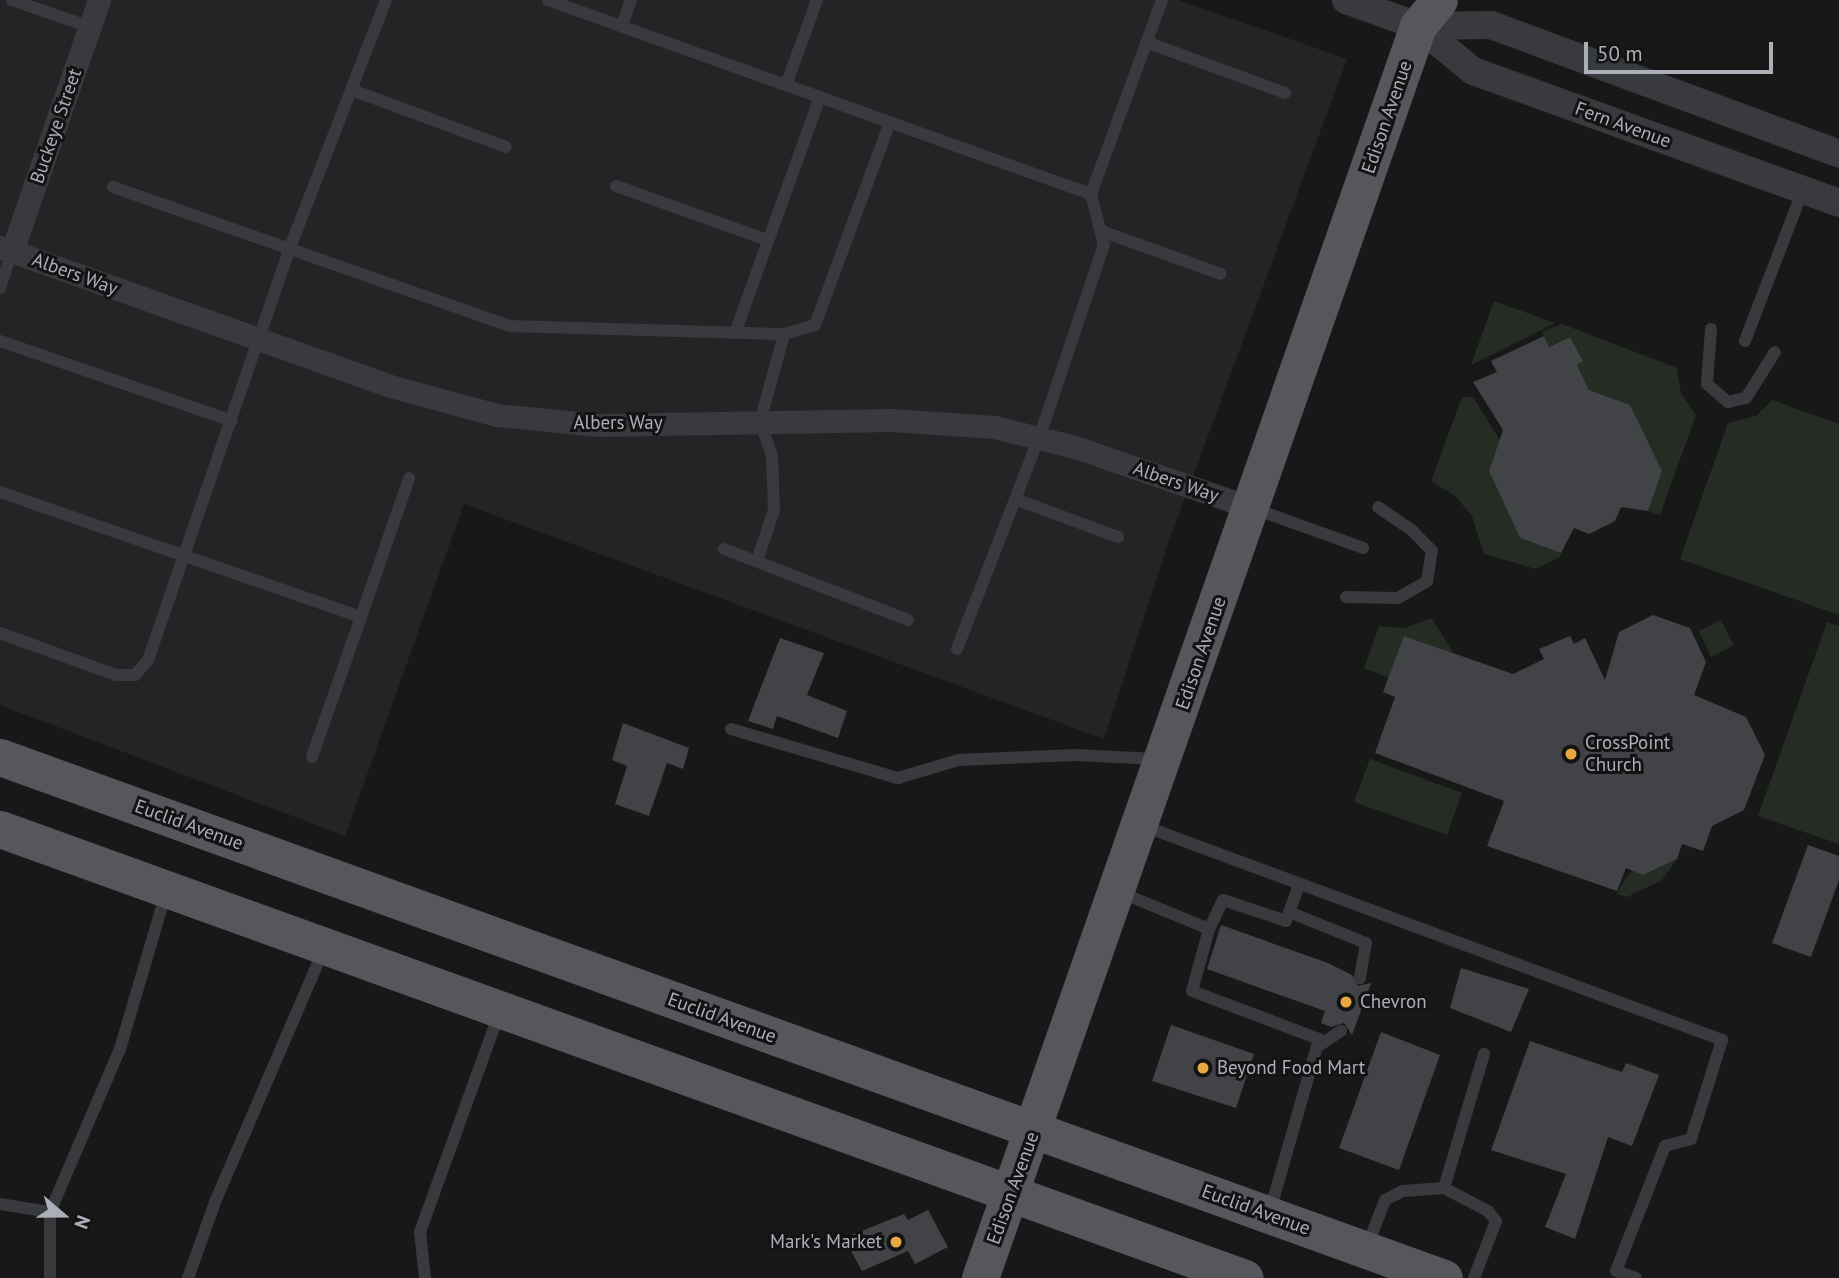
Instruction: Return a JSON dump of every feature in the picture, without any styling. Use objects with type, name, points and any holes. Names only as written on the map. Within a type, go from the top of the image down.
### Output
[{"type":"main road","name":"Edison Avenue","points":[[980,1278],[1118,891],[1424,9]]},
{"type":"main road","name":"Euclid Avenue","points":[[0,757],[1444,1278]]},
{"type":"main road","points":[[0,829],[1245,1278]]},
{"type":"street","name":"Buckeye Street","points":[[6,249],[99,0]]},
{"type":"street","name":"Fern Avenue","points":[[1346,0],[1424,9],[1491,24],[1839,154]]},
{"type":"street","name":"Fern Avenue","points":[[1424,9],[1473,71],[1839,203]]},
{"type":"street","name":"Albers Way","points":[[6,249],[390,386],[496,415],[599,425],[929,421],[994,428],[1039,438],[1252,508]]},
{"type":"lane","points":[[12,0],[90,27]]},
{"type":"lane","points":[[0,633],[116,675],[135,675],[148,660],[289,250],[386,0]]},
{"type":"lane","points":[[548,0],[1091,194]]},
{"type":"lane","points":[[622,26],[631,0]]},
{"type":"lane","points":[[786,85],[817,0]]},
{"type":"lane","points":[[957,649],[1039,438],[1104,245],[1091,194],[1162,0]]},
{"type":"lane","points":[[1146,42],[1285,93]]},
{"type":"lane","points":[[352,90],[506,147]]},
{"type":"lane","points":[[735,333],[820,97]]},
{"type":"lane","points":[[113,187],[509,326],[785,334],[815,325],[890,122]]},
{"type":"lane","points":[[615,186],[767,240]]},
{"type":"lane","points":[[1745,341],[1803,190]]},
{"type":"lane","points":[[1101,230],[1221,274]]},
{"type":"lane","points":[[0,288],[6,249]]},
{"type":"lane","points":[[1711,329],[1707,384],[1728,402],[1746,398],[1775,352]]},
{"type":"lane","points":[[757,561],[774,510],[772,456],[760,422],[785,334]]},
{"type":"lane","points":[[0,341],[232,421]]},
{"type":"lane","points":[[312,757],[409,478]]},
{"type":"lane","points":[[0,492],[361,617]]},
{"type":"lane","points":[[1015,499],[1118,537]]},
{"type":"lane","points":[[1346,597],[1398,598],[1427,581],[1432,551],[1413,531],[1378,507]]},
{"type":"lane","points":[[1252,508],[1363,548]]},
{"type":"lane","points":[[724,549],[908,620]]},
{"type":"lane","points":[[731,729],[898,778],[958,760],[1074,755],[1164,759]]},
{"type":"lane","points":[[1141,825],[1722,1040],[1690,1139],[1665,1146],[1616,1271],[1636,1278]]},
{"type":"lane","points":[[1269,1215],[1319,1039],[1192,991],[1209,929],[1223,900],[1286,921],[1299,884]]},
{"type":"lane","points":[[50,1278],[50,1212],[120,1049],[167,890]]},
{"type":"lane","points":[[1118,891],[1209,929]]},
{"type":"lane","points":[[1289,912],[1329,925],[1366,943],[1360,978]]},
{"type":"lane","points":[[188,1278],[215,1202],[325,947]]},
{"type":"lane","points":[[425,1278],[420,1232],[501,1010]]},
{"type":"lane","points":[[1317,1047],[1341,1031]]},
{"type":"lane","points":[[1444,1188],[1484,1054]]},
{"type":"lane","points":[[1366,1250],[1385,1200],[1403,1191],[1444,1188],[1488,1211],[1496,1221],[1474,1278]]},
{"type":"lane","points":[[0,1204],[50,1212]]},
{"type":"shaded area","points":[[0,0],[1178,0],[1347,59],[1168,544],[1104,739],[464,504],[345,836],[0,705]]},
{"type":"shaded area","points":[[1494,301],[1555,323],[1471,365]]},
{"type":"shaded area","points":[[1562,324],[1677,368],[1681,393],[1696,415],[1660,515],[1648,511],[1661,471],[1630,405],[1589,390],[1577,365],[1582,361],[1570,337],[1549,347],[1542,332]]},
{"type":"shaded area","points":[[1462,397],[1473,397],[1500,440],[1489,471],[1520,538],[1561,553],[1560,557],[1536,569],[1484,554],[1472,516],[1455,496],[1431,481]]},
{"type":"shaded area","points":[[1772,400],[1839,424],[1839,615],[1680,559],[1728,423],[1756,416]]},
{"type":"shaded area","points":[[1432,618],[1453,653],[1404,636],[1389,678],[1364,668],[1379,626],[1404,628]]},
{"type":"shaded area","points":[[1721,620],[1734,645],[1711,657],[1699,631]]},
{"type":"shaded area","points":[[1827,622],[1839,626],[1839,844],[1758,816]]},
{"type":"shaded area","points":[[1370,759],[1462,793],[1447,835],[1354,802]]},
{"type":"shaded area","points":[[1677,859],[1662,880],[1627,897],[1616,894],[1632,870],[1644,875]]},
{"type":"building","points":[[1544,336],[1549,347],[1570,337],[1583,361],[1577,365],[1589,390],[1630,405],[1662,471],[1648,511],[1621,507],[1615,521],[1589,534],[1574,528],[1561,553],[1520,538],[1489,471],[1503,430],[1473,382],[1497,372],[1491,361]]},
{"type":"building","name":"CrossPoint Church","points":[[1653,615],[1690,628],[1706,662],[1694,695],[1746,717],[1765,755],[1744,810],[1712,826],[1703,851],[1682,844],[1677,859],[1643,875],[1626,868],[1617,891],[1487,846],[1504,801],[1375,753],[1395,697],[1383,692],[1404,636],[1513,674],[1544,659],[1539,649],[1570,636],[1574,644],[1585,638],[1605,680],[1619,632]]},
{"type":"building","points":[[780,638],[824,653],[807,695],[847,711],[838,738],[777,716],[773,729],[748,721]]},
{"type":"building","points":[[623,723],[689,748],[683,769],[667,763],[649,816],[615,804],[627,766],[612,760]]},
{"type":"building","points":[[1808,845],[1839,856],[1839,880],[1811,957],[1772,943]]},
{"type":"building","points":[[1221,925],[1328,963],[1352,975],[1358,986],[1371,983],[1352,1035],[1344,1023],[1331,1027],[1321,1023],[1325,1011],[1207,969]]},
{"type":"building","points":[[1461,968],[1529,989],[1511,1032],[1450,1008]]},
{"type":"building","name":"Beyond Food Mart","points":[[1171,1025],[1254,1054],[1236,1108],[1152,1081]]},
{"type":"building","points":[[1381,1032],[1440,1055],[1399,1170],[1339,1148]]},
{"type":"building","points":[[1530,1041],[1622,1072],[1626,1063],[1659,1075],[1632,1146],[1608,1137],[1575,1239],[1545,1227],[1566,1174],[1491,1150]]},
{"type":"building","name":"Mark's Market","points":[[928,1210],[948,1247],[915,1264],[908,1251],[862,1271],[844,1238],[904,1214],[908,1220]]},
{"type":"place","name":"CrossPoint Church","points":[[1571,754]]},
{"type":"place","name":"Chevron","points":[[1346,1002]]},
{"type":"place","name":"Beyond Food Mart","points":[[1203,1068]]},
{"type":"place","name":"Mark's Market","points":[[896,1242]]}]
